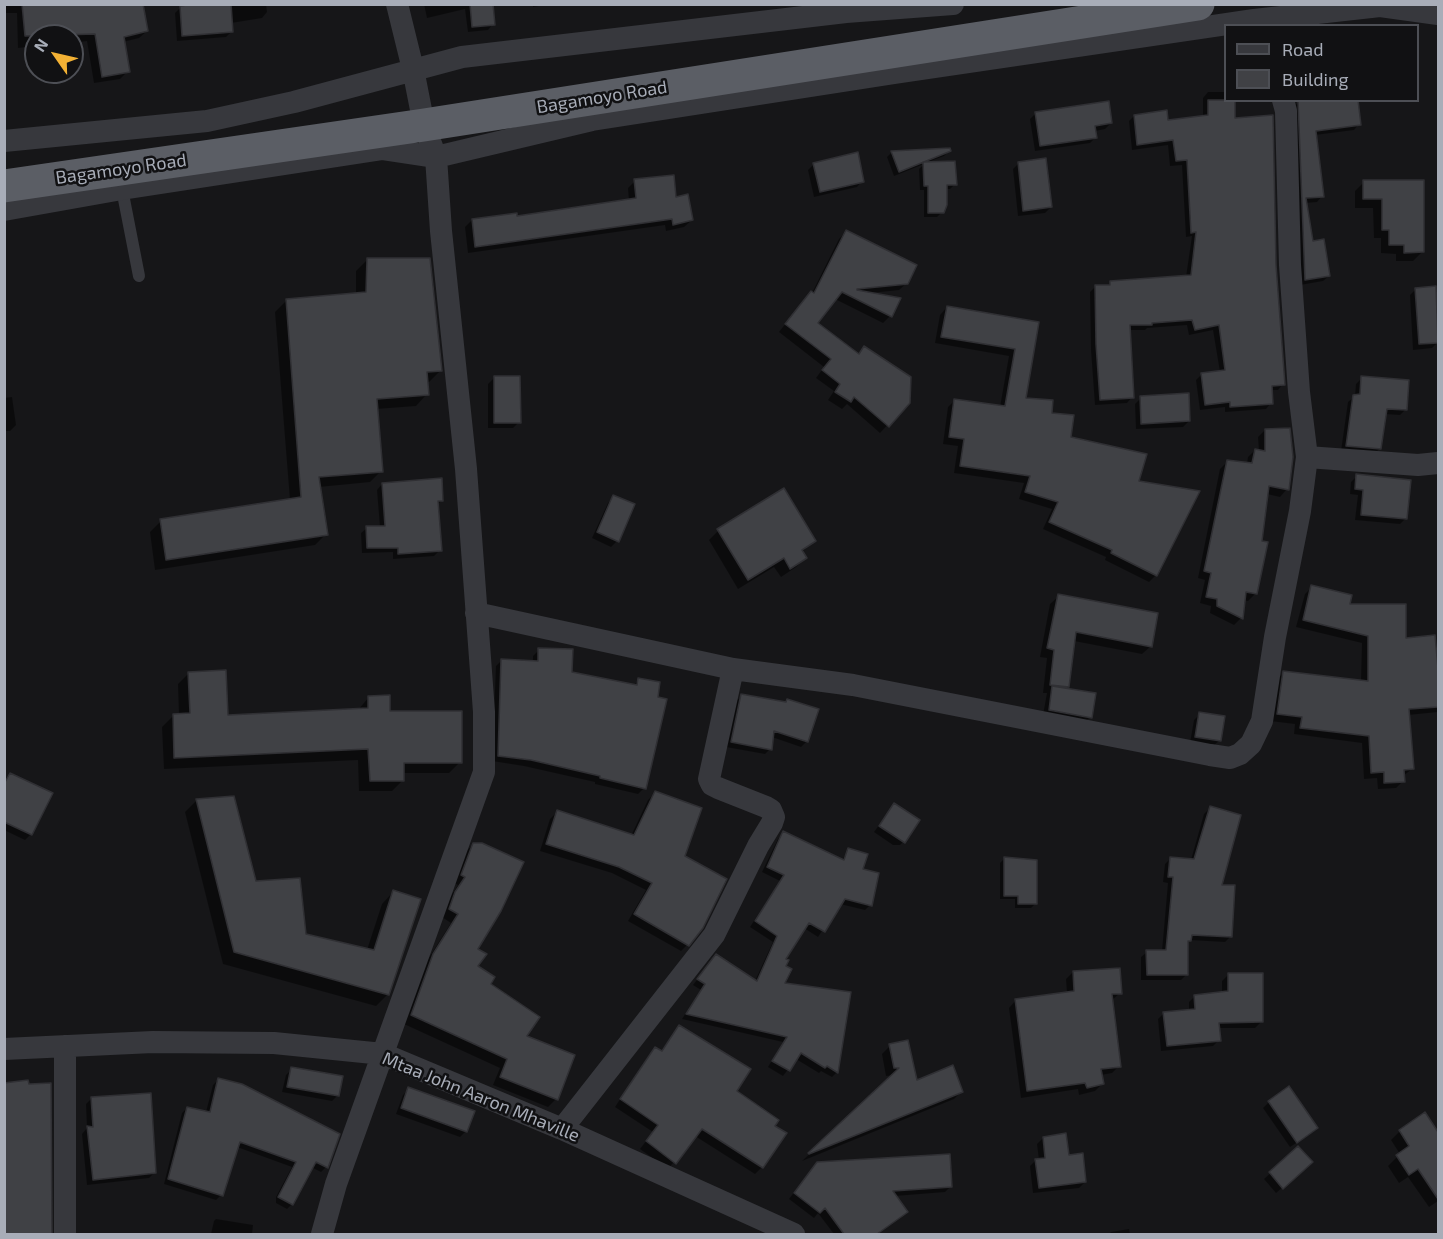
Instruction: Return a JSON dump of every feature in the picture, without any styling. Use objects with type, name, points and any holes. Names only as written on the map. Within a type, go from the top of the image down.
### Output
[{"type":"highway","name":"Bagamoyo Road","points":[[4,186],[424,125],[1198,4]]},
{"type":"street","points":[[322,1234],[336,1184],[484,772],[484,712],[466,469],[441,231],[436,157],[424,125],[397,4]]},
{"type":"street","points":[[4,141],[207,121],[294,102],[462,57],[846,12],[953,4]]},
{"type":"street","points":[[4,210],[122,189],[383,149],[436,157],[592,120],[1254,17],[1380,6],[1438,14]]},
{"type":"street","points":[[476,613],[733,669],[853,685],[1230,758],[1240,754],[1251,744],[1262,721],[1275,637],[1300,511],[1307,457],[1299,392],[1290,276],[1286,111],[1284,102]]},
{"type":"street","points":[[1307,457],[1418,465],[1438,463]]},
{"type":"street","points":[[562,1130],[714,935],[758,846],[772,823],[774,817],[771,810],[712,785],[709,779],[733,669]]},
{"type":"street","name":"Mtaa John Aaron Mhaville","points":[[4,1049],[153,1042],[274,1043],[383,1054],[562,1130],[794,1234]]},
{"type":"street","points":[[65,1046],[65,1234]]},
{"type":"lane","points":[[122,189],[139,276]]},
{"type":"building","points":[[22,4],[143,4],[148,31],[124,37],[130,72],[102,77],[95,34],[84,34],[84,24],[24,25]]},
{"type":"building","points":[[231,4],[233,32],[182,36],[180,6]]},
{"type":"building","points":[[470,4],[493,4],[495,25],[472,27]]},
{"type":"building","points":[[1208,100],[1224,100],[1224,102],[1235,102],[1235,118],[1273,115],[1276,265],[1285,385],[1272,386],[1273,404],[1230,407],[1230,402],[1205,405],[1201,373],[1225,370],[1219,325],[1195,330],[1192,320],[1152,323],[1152,325],[1130,325],[1134,398],[1100,400],[1095,285],[1110,285],[1110,281],[1191,275],[1196,232],[1191,233],[1187,160],[1176,161],[1173,140],[1137,145],[1134,115],[1167,110],[1168,120],[1208,115]]},
{"type":"building","points":[[1109,101],[1112,123],[1095,126],[1097,138],[1040,146],[1035,112]]},
{"type":"building","points":[[1298,102],[1358,102],[1361,125],[1316,131],[1324,197],[1306,198],[1313,241],[1324,239],[1330,276],[1305,280]]},
{"type":"building","points":[[950,148],[951,151],[899,172],[891,151]]},
{"type":"building","points":[[858,152],[864,182],[820,192],[813,163]]},
{"type":"building","points":[[1046,158],[1052,207],[1023,211],[1018,162]]},
{"type":"building","points":[[955,161],[957,185],[947,185],[947,205],[944,213],[928,213],[928,186],[924,186],[923,162]]},
{"type":"building","points":[[674,175],[676,197],[688,194],[693,220],[673,225],[672,219],[475,247],[472,219],[517,213],[517,216],[636,198],[634,179]]},
{"type":"building","points":[[1363,180],[1424,180],[1424,252],[1404,253],[1404,245],[1389,245],[1389,230],[1382,230],[1382,199],[1363,199]]},
{"type":"building","points":[[846,230],[917,265],[908,284],[857,289],[901,298],[892,317],[842,292],[818,323],[859,354],[864,346],[911,377],[910,403],[889,427],[854,397],[851,402],[835,392],[840,384],[822,370],[831,359],[785,324],[811,291],[814,293]]},
{"type":"building","points":[[367,258],[430,258],[442,371],[427,372],[429,395],[377,399],[383,472],[319,477],[328,535],[166,560],[160,519],[301,497],[286,299],[366,292]]},
{"type":"building","points":[[1436,286],[1438,343],[1419,344],[1415,288]]},
{"type":"building","points":[[947,306],[1039,322],[1026,398],[1053,400],[1052,413],[1074,415],[1071,437],[1147,454],[1139,481],[1200,491],[1157,576],[1111,553],[1112,550],[1049,522],[1058,502],[1025,492],[1030,476],[960,466],[964,439],[949,437],[954,399],[1005,406],[1015,349],[941,337]]},
{"type":"building","points":[[494,376],[520,376],[521,423],[494,423]]},
{"type":"building","points":[[1361,376],[1409,380],[1407,410],[1387,409],[1381,449],[1346,446],[1353,395],[1360,394]]},
{"type":"building","points":[[1189,393],[1190,421],[1141,424],[1140,396]]},
{"type":"building","points":[[1290,428],[1293,457],[1289,490],[1269,486],[1262,541],[1268,542],[1257,594],[1246,592],[1243,619],[1217,606],[1217,599],[1206,597],[1211,573],[1204,571],[1227,460],[1252,463],[1255,449],[1265,451],[1265,429]]},
{"type":"building","points":[[1356,474],[1411,480],[1407,519],[1361,515],[1363,490],[1355,489]]},
{"type":"building","points":[[442,478],[443,501],[438,501],[442,551],[398,554],[398,548],[367,548],[366,526],[385,526],[382,483]]},
{"type":"building","points":[[784,488],[816,541],[802,550],[807,558],[790,569],[784,558],[748,580],[717,529]]},
{"type":"building","points":[[613,495],[635,504],[619,542],[597,532]]},
{"type":"building","points":[[1311,585],[1352,595],[1350,604],[1406,604],[1406,638],[1435,635],[1438,707],[1409,709],[1414,769],[1404,770],[1405,782],[1384,783],[1384,772],[1371,773],[1369,736],[1300,728],[1302,717],[1277,714],[1283,671],[1368,681],[1368,636],[1303,620]]},
{"type":"building","points":[[1058,594],[1158,613],[1152,647],[1076,632],[1069,687],[1050,685],[1054,650],[1047,648]]},
{"type":"building","points":[[538,648],[573,649],[572,672],[637,685],[638,678],[660,682],[658,697],[667,699],[646,789],[531,760],[498,756],[501,659],[538,661]]},
{"type":"building","points":[[226,670],[228,715],[368,708],[368,696],[390,695],[390,711],[462,711],[462,763],[404,763],[404,781],[370,781],[368,749],[174,758],[173,714],[190,713],[188,672]]},
{"type":"building","points":[[1052,686],[1096,693],[1092,718],[1049,710]]},
{"type":"building","points":[[741,694],[786,702],[787,699],[819,709],[808,742],[774,731],[772,750],[731,742]]},
{"type":"building","points":[[1199,712],[1225,716],[1221,741],[1195,737]]},
{"type":"building","points":[[10,773],[53,793],[32,835],[4,822],[4,784]]},
{"type":"building","points":[[655,791],[702,808],[685,856],[727,879],[703,928],[689,946],[634,914],[652,883],[619,867],[546,844],[557,810],[634,835]]},
{"type":"building","points":[[234,796],[256,881],[300,878],[306,934],[374,950],[393,890],[421,899],[389,995],[234,952],[196,799]]},
{"type":"building","points":[[894,803],[920,820],[905,843],[879,826]]},
{"type":"building","points":[[1210,806],[1241,815],[1222,885],[1235,885],[1232,937],[1192,935],[1191,941],[1188,941],[1188,975],[1147,975],[1146,950],[1166,950],[1173,877],[1168,877],[1170,857],[1194,859]]},
{"type":"building","points":[[783,831],[844,860],[848,848],[868,854],[863,869],[879,873],[872,906],[845,899],[825,932],[809,923],[786,959],[789,960],[786,966],[792,969],[785,983],[851,992],[838,1073],[801,1053],[790,1071],[772,1061],[787,1037],[686,1014],[705,984],[697,979],[716,954],[757,981],[777,936],[755,921],[784,875],[767,867]]},
{"type":"building","points":[[473,843],[482,843],[524,862],[501,911],[478,949],[487,954],[478,966],[495,977],[491,984],[540,1017],[527,1036],[575,1055],[558,1100],[500,1077],[507,1059],[411,1015],[433,954],[458,914],[449,909],[455,892],[465,877],[461,875]]},
{"type":"building","points":[[1004,857],[1037,860],[1037,904],[1018,904],[1018,896],[1004,896]]},
{"type":"building","points":[[1120,968],[1122,994],[1112,994],[1121,1067],[1101,1069],[1104,1084],[1087,1088],[1085,1083],[1027,1091],[1015,999],[1074,991],[1073,971]]},
{"type":"building","points":[[1228,973],[1263,973],[1263,1022],[1219,1023],[1221,1041],[1167,1046],[1163,1012],[1195,1009],[1194,995],[1228,991]]},
{"type":"building","points":[[679,1025],[751,1069],[737,1091],[779,1120],[775,1126],[787,1133],[763,1168],[702,1129],[676,1164],[646,1141],[658,1125],[620,1099],[655,1047],[662,1051]]},
{"type":"building","points":[[908,1040],[917,1080],[953,1065],[963,1092],[809,1154],[899,1068],[894,1068],[889,1044]]},
{"type":"building","points":[[291,1067],[343,1076],[339,1096],[287,1087]]},
{"type":"building","points":[[218,1078],[242,1084],[340,1134],[328,1168],[316,1162],[293,1205],[278,1197],[296,1162],[240,1142],[223,1196],[168,1179],[187,1107],[210,1112]]},
{"type":"building","points":[[28,1080],[29,1084],[51,1083],[52,1234],[4,1234],[4,1083]]},
{"type":"building","points":[[1289,1086],[1318,1128],[1297,1143],[1268,1101]]},
{"type":"building","points":[[408,1087],[475,1111],[467,1132],[401,1108]]},
{"type":"building","points":[[151,1093],[156,1173],[93,1180],[87,1126],[93,1127],[91,1097]]},
{"type":"building","points":[[1425,1112],[1438,1132],[1438,1199],[1418,1169],[1409,1175],[1396,1155],[1409,1146],[1399,1130]]},
{"type":"building","points":[[1066,1133],[1069,1155],[1083,1153],[1086,1182],[1039,1188],[1035,1159],[1045,1158],[1043,1137]]},
{"type":"building","points":[[1298,1146],[1313,1162],[1283,1189],[1269,1172]]},
{"type":"building","points":[[950,1154],[952,1187],[893,1191],[908,1212],[877,1234],[844,1234],[825,1208],[820,1213],[794,1193],[817,1162]]}]
